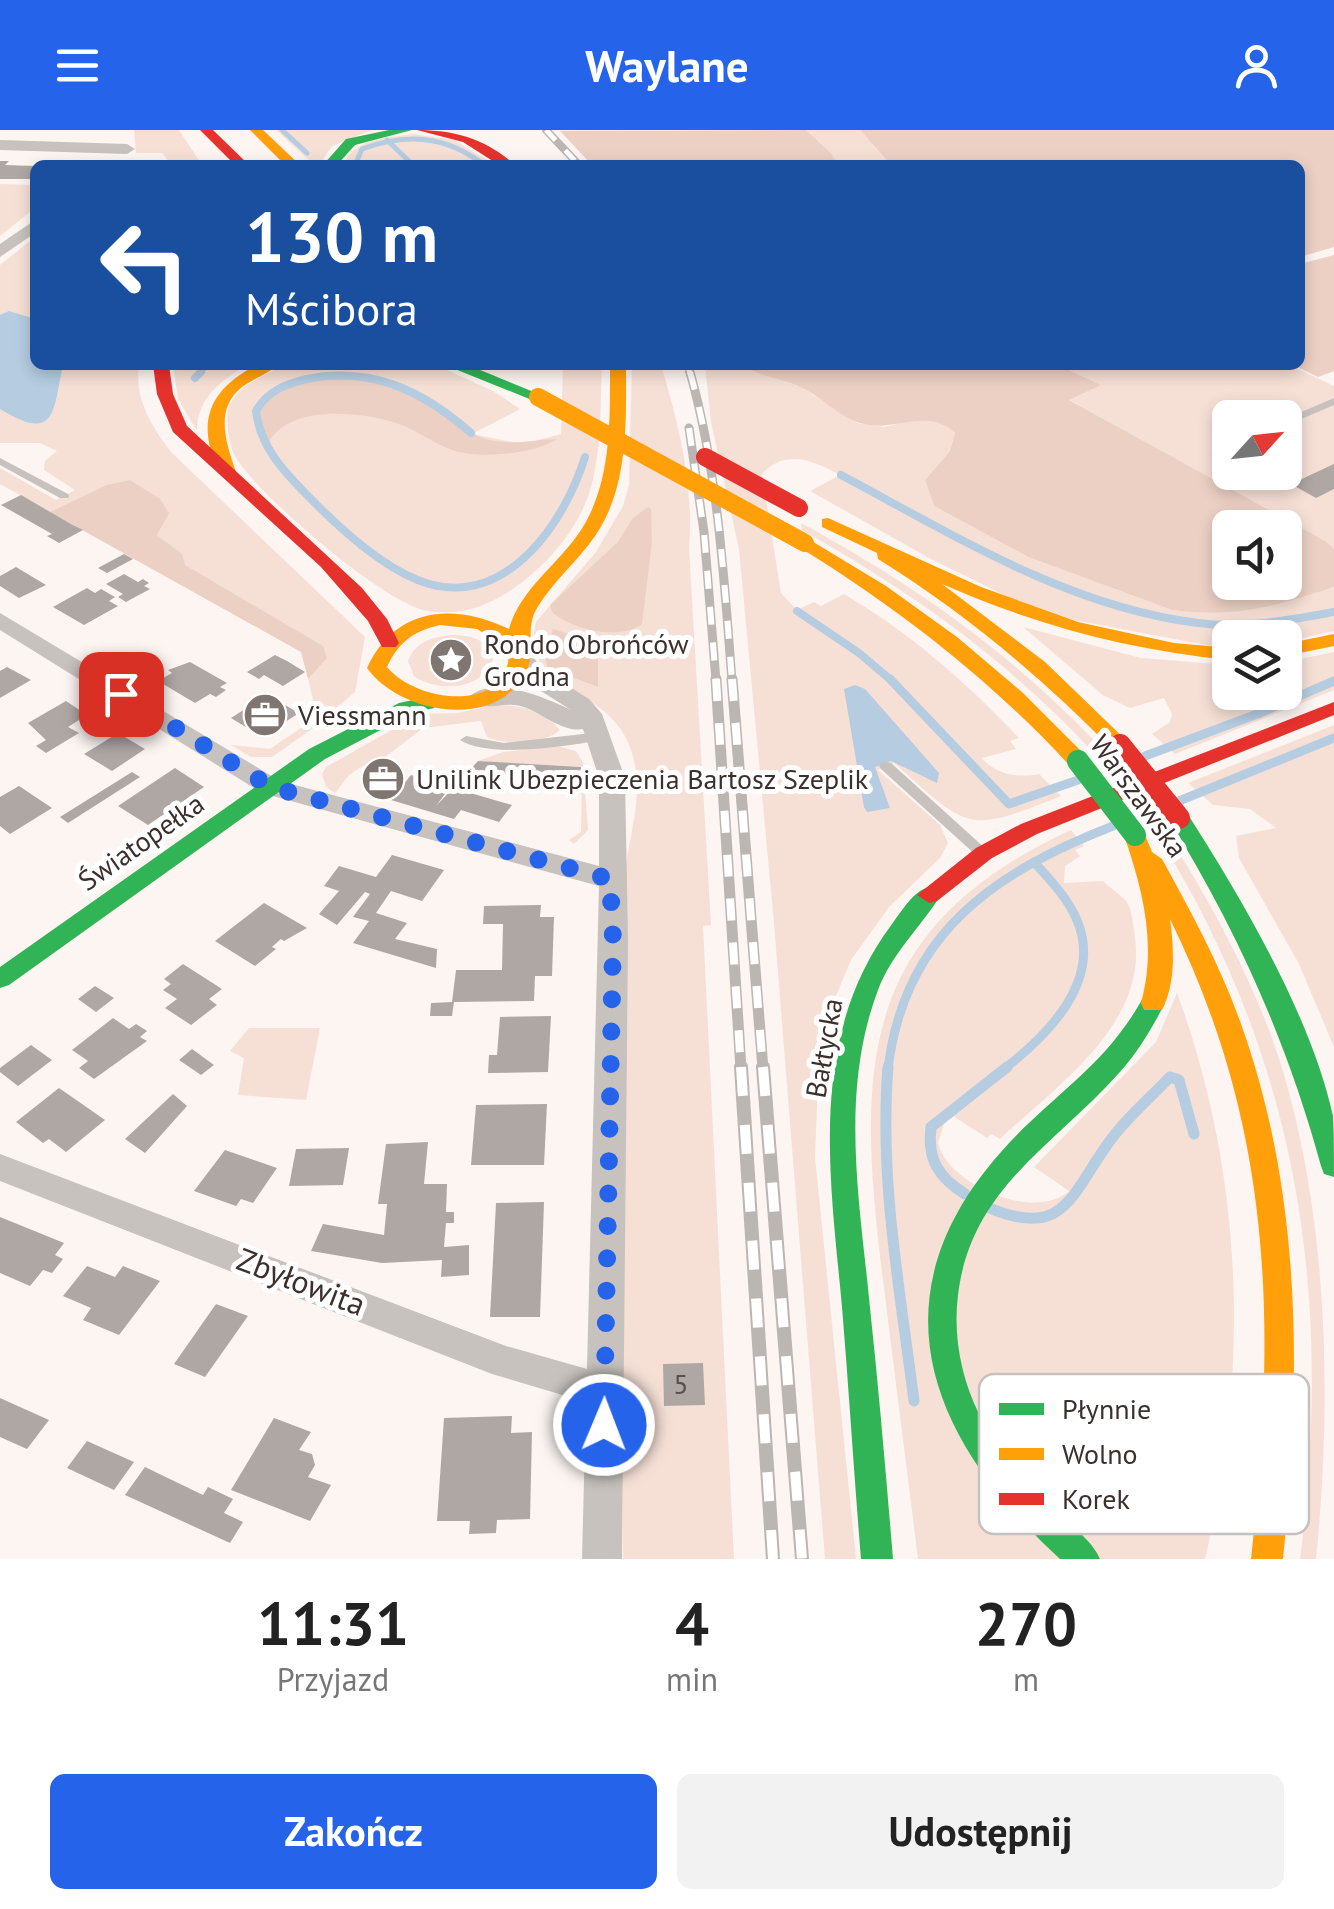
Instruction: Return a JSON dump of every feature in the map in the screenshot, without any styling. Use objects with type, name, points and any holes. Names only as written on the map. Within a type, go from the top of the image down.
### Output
[{"type":"main road","points":[[206,130],[220,160]]},
{"type":"main road","points":[[206,130],[237,160]]},
{"type":"main road","points":[[256,130],[288,160]]},
{"type":"main road","points":[[333,160],[339,150],[359,138],[406,130]]},
{"type":"main road","points":[[424,130],[467,139],[500,160]]},
{"type":"main road","points":[[484,130],[505,145],[516,160]]},
{"type":"main road","points":[[162,370],[165,394],[179,428],[198,450],[227,472],[352,589],[360,605],[386,632],[389,643]]},
{"type":"main road","points":[[227,472],[214,437],[213,416],[229,389],[261,370]]},
{"type":"main road","points":[[466,370],[538,397]]},
{"type":"main road","name":"Warszawska","points":[[492,370],[804,544],[899,602],[953,640],[1037,714],[1078,761],[1135,835],[1171,893],[1216,986],[1244,1064],[1264,1142],[1280,1236],[1281,1374]]},
{"type":"main road","points":[[549,582],[487,615],[412,628],[389,643],[378,665],[384,680],[402,695],[427,703],[448,704],[480,698],[509,682],[519,667],[518,626],[581,546],[603,510],[616,456],[618,370]]},
{"type":"main road","points":[[591,396],[643,424]]},
{"type":"main road","name":"Warszawska","points":[[677,442],[922,578],[998,631],[1059,683],[1120,746],[1179,818],[1240,914],[1282,1002],[1316,1094],[1334,1166]]},
{"type":"main road","points":[[828,523],[1012,608],[1074,632],[1161,651],[1212,653]]},
{"type":"main road","points":[[352,589],[379,598],[411,616],[495,626],[520,651]]},
{"type":"main road","points":[[1302,647],[1334,640]]},
{"type":"main road","name":"Światopełka","points":[[317,754],[378,693],[384,680]]},
{"type":"main road","name":"Światopełka","points":[[0,979],[317,754],[402,710],[427,703]]},
{"type":"main road","name":"Bałtycka","points":[[876,1559],[842,1108],[847,1053],[865,990],[887,949],[928,899],[982,854],[1038,825],[1334,708]]},
{"type":"main road","points":[[979,1445],[949,1378],[940,1310],[946,1269],[965,1217],[999,1172],[1111,1064],[1136,1033],[1154,999],[1160,930],[1152,886],[1135,835]]},
{"type":"main road","points":[[1054,1534],[1084,1559]]},
{"type":"main road","name":"Warszawska","points":[[1267,1559],[1270,1534]]},
{"type":"street","points":[[117,160],[127,149],[126,130]]},
{"type":"street","points":[[0,145],[127,149]]},
{"type":"street","points":[[0,252],[30,229]]},
{"type":"street","points":[[0,620],[271,787],[610,879]]},
{"type":"street","points":[[520,651],[533,676],[586,711],[612,778],[613,939],[602,1559]]},
{"type":"street","points":[[480,698],[506,695],[528,699],[567,716],[599,738]]},
{"type":"street","name":"Zbyłowita","points":[[0,1167],[505,1362],[604,1391]]},
{"type":"lane","points":[[1302,415],[1334,401]]},
{"type":"lane","points":[[0,461],[64,496]]},
{"type":"lane","points":[[466,740],[504,746],[599,738]]},
{"type":"lane","points":[[886,766],[982,854]]},
{"type":"lane","points":[[1249,1559],[1260,1534]]},
{"type":"shaded area","points":[[134,130],[179,130],[199,160],[168,160],[162,153],[136,153]]},
{"type":"shaded area","points":[[276,130],[372,130],[332,146],[322,160],[309,160]]},
{"type":"shaded area","points":[[806,130],[860,130],[887,160],[835,160]]},
{"type":"shaded area","points":[[806,130],[835,160],[587,160],[560,131]]},
{"type":"shaded area","points":[[860,130],[1334,130],[1334,247],[1305,256],[1305,160],[887,160]]},
{"type":"shaded area","points":[[413,134],[454,140],[487,160],[346,160],[363,144]]},
{"type":"shaded area","points":[[0,184],[30,185],[30,212],[0,236]]},
{"type":"shaded area","points":[[30,241],[30,370],[139,370],[142,401],[151,423],[172,453],[365,637],[355,692],[272,757],[251,757],[231,745],[270,749],[317,717],[302,652],[0,484],[0,468],[56,500],[75,490],[44,470],[45,461],[57,451],[40,443],[0,443],[0,265]]},
{"type":"shaded area","points":[[1334,255],[1334,371],[1318,377],[1303,370],[1305,263]]},
{"type":"shaded area","points":[[174,370],[240,370],[212,391],[201,409],[197,431],[178,399]]},
{"type":"shaded area","points":[[447,370],[493,391],[520,409],[472,434],[523,444],[561,434],[563,370],[602,370],[597,457],[582,511],[560,546],[542,565],[497,599],[471,609],[443,612],[408,604],[323,545],[268,495],[235,456],[228,428],[231,403],[251,382],[269,372]]},
{"type":"shaded area","points":[[632,370],[662,370],[679,433],[689,502],[711,925],[703,926],[734,1559],[623,1559],[622,900],[636,807],[636,771],[632,753],[617,724],[594,703],[541,668],[533,639],[536,622],[596,552],[623,506],[629,485]]},
{"type":"shaded area","points":[[706,370],[756,370],[801,387],[857,423],[884,427],[918,419],[942,421],[955,433],[950,451],[925,480],[934,506],[1028,557],[1172,610],[1254,607],[1302,600],[1302,596],[1334,587],[1334,631],[1302,638],[1302,620],[1212,620],[1212,646],[1043,614],[931,559],[810,491],[840,475],[830,470],[790,459],[762,474],[781,593],[797,610],[814,602],[821,606],[844,594],[892,625],[958,678],[1019,738],[1010,741],[1016,749],[982,758],[1008,774],[1039,774],[1061,796],[1005,817],[970,819],[954,813],[894,763],[878,770],[940,825],[948,843],[940,858],[889,907],[851,960],[826,1020],[819,1051],[815,1157],[856,1559],[825,1559],[774,923],[739,549],[711,422]]},
{"type":"shaded area","points":[[752,370],[1069,370],[1101,385],[1069,400],[1212,479],[1212,490],[1232,490],[1269,510],[1212,510],[1212,600],[1292,600],[1236,612],[1172,610],[1028,557],[934,506],[925,480],[950,451],[955,433],[933,422],[860,423],[800,387]]},
{"type":"shaded area","points":[[1068,370],[1300,370],[1334,386],[1334,549],[1302,531],[1302,510],[1265,510],[1229,490],[1302,490],[1302,400],[1212,400],[1212,480],[1068,399],[1100,385]]},
{"type":"shaded area","points":[[338,375],[381,380],[409,389],[448,410],[473,433],[493,441],[557,439],[523,451],[470,454],[443,446],[396,423],[322,414],[286,425],[273,436],[265,451],[258,430],[263,402],[286,386]]},
{"type":"shaded area","points":[[130,480],[160,499],[169,513],[157,535],[182,554],[185,565],[323,646],[327,658],[308,679],[301,652],[50,512],[107,485]]},
{"type":"shaded area","points":[[648,507],[652,541],[642,624],[621,632],[596,631],[572,624],[552,612],[550,605],[618,542],[633,518]]},
{"type":"shaded area","points":[[801,523],[885,572],[962,625],[1035,683],[1104,751],[1095,754],[1028,688],[958,630],[802,530]]},
{"type":"shaded area","points":[[1302,528],[1334,549],[1334,587],[1302,597]]},
{"type":"shaded area","points":[[1023,627],[1141,658],[1212,664],[1212,710],[1284,710],[1175,754],[1152,734],[1170,722],[1172,714],[1164,698],[1130,708],[1103,695]]},
{"type":"shaded area","points":[[553,629],[598,643],[598,687],[548,668],[544,656]]},
{"type":"shaded area","name":"Rondo Obrońców Grodna","points":[[451,635],[472,637],[488,647],[493,660],[487,670],[479,678],[458,686],[435,685],[414,676],[408,661],[415,649],[431,639]]},
{"type":"shaded area","points":[[1334,652],[1334,690],[1302,703],[1302,659]]},
{"type":"shaded area","points":[[495,705],[530,710],[560,730],[535,741],[515,742],[487,737],[481,721],[423,728],[376,764],[369,762],[349,775],[335,793],[326,787],[322,774],[326,767],[420,714],[457,713]]},
{"type":"shaded area","points":[[1334,725],[1334,1047],[1299,964],[1239,858],[1236,836],[1276,828],[1250,809],[1213,805],[1188,783]]},
{"type":"shaded area","points":[[558,746],[576,751],[583,763],[588,830],[574,844],[569,840],[581,832],[582,767],[478,761],[503,752]]},
{"type":"shaded area","points":[[1161,825],[1189,868],[1249,982],[1282,1068],[1300,1136],[1312,1206],[1324,1350],[1322,1492],[1316,1559],[1300,1559],[1302,1534],[1309,1534],[1312,1364],[1307,1270],[1294,1179],[1272,1089],[1242,1001],[1202,914],[1153,828]]},
{"type":"shaded area","points":[[1071,830],[1084,846],[1075,850],[1080,856],[1065,866],[1064,883],[1103,881],[1124,899],[1132,918],[1135,969],[1127,999],[1112,1026],[1070,1075],[1000,1139],[991,1134],[987,1138],[953,1116],[944,1124],[938,1143],[945,1158],[975,1185],[1015,1201],[1054,1200],[1069,1191],[1034,1167],[1156,1042],[1177,993],[1216,1132],[1227,1202],[1234,1345],[1232,1374],[979,1374],[979,1534],[1210,1534],[1205,1559],[918,1559],[875,1211],[871,1140],[874,1076],[885,1017],[908,963],[946,914],[999,870]]},
{"type":"shaded area","points":[[249,1028],[320,1028],[306,1100],[238,1095],[244,1058],[230,1051]]},
{"type":"water","points":[[9,311],[30,317],[30,370],[62,370],[54,407],[43,422],[19,419],[0,409],[0,315]]},
{"type":"water","points":[[855,685],[865,689],[939,773],[937,783],[891,761],[875,767],[890,808],[867,812],[864,807],[844,689]]},
{"type":"building","points":[[0,161],[9,161],[5,165],[30,166],[30,179],[0,179]]},
{"type":"building","points":[[1334,464],[1334,489],[1316,498],[1302,490],[1302,479]]},
{"type":"building","points":[[21,495],[83,530],[59,543],[47,536],[52,534],[1,505]]},
{"type":"building","points":[[124,554],[133,559],[107,573],[98,568]]},
{"type":"building","points":[[16,567],[46,585],[19,598],[0,586],[0,576]]},
{"type":"building","points":[[124,574],[138,582],[143,579],[149,583],[144,586],[150,589],[126,602],[118,597],[123,594],[106,584]]},
{"type":"building","points":[[87,588],[95,593],[101,589],[115,597],[109,601],[118,606],[84,625],[53,607]]},
{"type":"building","points":[[275,655],[305,672],[283,686],[264,675],[259,679],[247,672]]},
{"type":"building","points":[[190,662],[227,683],[220,687],[226,690],[195,703],[158,681],[172,673],[168,670]]},
{"type":"building","points":[[7,667],[31,680],[0,698],[0,671]]},
{"type":"building","name":"Viessmann","points":[[267,695],[299,713],[262,737],[231,718]]},
{"type":"building","points":[[66,701],[87,715],[68,727],[79,733],[46,753],[36,746],[46,740],[28,723]]},
{"type":"building","points":[[118,733],[145,749],[112,771],[84,754]]},
{"type":"building","points":[[478,761],[581,767],[581,791],[537,788],[540,780],[478,774],[469,785],[459,782],[450,787],[436,806],[453,788],[512,805],[499,822],[461,810],[454,819],[391,800],[411,775],[441,784],[452,771],[465,775]]},
{"type":"building","name":"Unilink Ubezpieczenia Bartosz Szeplik","points":[[376,764],[405,774],[390,791],[365,782]]},
{"type":"building","points":[[175,768],[204,787],[148,825],[118,806]]},
{"type":"building","points":[[132,772],[140,777],[68,823],[60,817]]},
{"type":"building","points":[[19,786],[52,808],[10,834],[0,826],[0,797]]},
{"type":"building","points":[[392,855],[444,870],[422,901],[391,891],[376,913],[407,923],[395,939],[437,949],[436,968],[353,943],[369,921],[353,917],[370,894],[365,892],[337,925],[319,914],[339,891],[324,886],[339,866],[376,877]]},
{"type":"building","points":[[264,903],[307,928],[284,941],[281,939],[272,947],[276,949],[255,966],[215,941]]},
{"type":"building","points":[[541,905],[540,917],[554,917],[552,976],[535,976],[534,1001],[454,1002],[452,1016],[430,1016],[431,1003],[452,1002],[456,970],[502,970],[503,924],[483,924],[484,906]]},
{"type":"building","points":[[183,964],[222,989],[209,999],[217,1005],[191,1025],[165,1008],[177,999],[163,990],[171,984],[164,979]]},
{"type":"building","points":[[95,986],[114,998],[96,1012],[78,999]]},
{"type":"building","points":[[551,1016],[548,1072],[488,1073],[489,1055],[497,1055],[500,1017]]},
{"type":"building","points":[[113,1018],[129,1029],[136,1024],[147,1031],[140,1037],[147,1041],[94,1079],[79,1068],[88,1061],[72,1050]]},
{"type":"building","points":[[31,1045],[52,1060],[18,1086],[0,1068]]},
{"type":"building","points":[[192,1049],[214,1065],[201,1075],[179,1060]]},
{"type":"building","points":[[59,1088],[105,1120],[66,1152],[49,1139],[43,1143],[16,1122]]},
{"type":"building","points":[[173,1094],[187,1106],[145,1153],[125,1139]]},
{"type":"building","points":[[547,1104],[544,1165],[471,1165],[476,1105]]},
{"type":"building","points":[[428,1142],[424,1184],[447,1184],[446,1212],[454,1212],[454,1223],[446,1223],[444,1247],[469,1245],[469,1275],[441,1277],[442,1260],[382,1263],[311,1251],[323,1224],[384,1235],[387,1204],[378,1204],[386,1144]]},
{"type":"building","points":[[349,1148],[343,1185],[289,1186],[296,1149]]},
{"type":"building","points":[[225,1150],[277,1168],[253,1203],[241,1199],[236,1206],[194,1191]]},
{"type":"building","points":[[544,1202],[540,1317],[490,1317],[496,1203]]},
{"type":"building","points":[[0,1217],[64,1243],[55,1255],[63,1259],[52,1273],[43,1270],[30,1286],[0,1273]]},
{"type":"building","points":[[87,1266],[115,1277],[123,1266],[160,1281],[119,1335],[83,1320],[91,1308],[63,1296]]},
{"type":"building","points":[[216,1304],[248,1316],[205,1377],[174,1364]]},
{"type":"building","points":[[703,1363],[705,1405],[664,1406],[663,1364]]},
{"type":"building","points":[[0,1398],[49,1420],[27,1449],[0,1437]]},
{"type":"building","points":[[512,1416],[511,1433],[532,1432],[530,1519],[497,1520],[496,1533],[469,1534],[470,1521],[437,1521],[444,1418]]},
{"type":"building","points":[[274,1418],[311,1432],[299,1450],[312,1454],[315,1465],[308,1477],[331,1485],[310,1521],[231,1490]]},
{"type":"building","points":[[87,1441],[134,1462],[114,1490],[67,1468]]},
{"type":"building","points":[[145,1467],[203,1495],[208,1487],[233,1499],[224,1513],[243,1522],[230,1543],[125,1495]]},
{"type":"waterway","points":[[282,130],[307,153]]},
{"type":"waterway","points":[[389,142],[410,139],[440,143],[477,160]]},
{"type":"waterway","points":[[357,160],[362,149],[389,142]]},
{"type":"waterway","points":[[389,142],[408,160]]},
{"type":"waterway","points":[[195,378],[203,370]]},
{"type":"waterway","points":[[471,433],[415,394],[375,379],[353,376],[292,383],[271,393],[256,411],[270,451],[307,495],[368,551],[398,571],[429,584],[458,587],[484,582],[530,553],[563,507],[585,457]]},
{"type":"waterway","points":[[841,475],[1013,566],[1103,602],[1150,615],[1215,625],[1266,623],[1334,612]]},
{"type":"waterway","points":[[797,611],[892,681]]},
{"type":"waterway","points":[[892,681],[1009,804],[1078,780]]},
{"type":"waterway","points":[[1260,713],[1334,681]]},
{"type":"waterway","points":[[1145,756],[1260,713]]},
{"type":"waterway","points":[[1179,801],[1334,738]]},
{"type":"waterway","points":[[1034,862],[1113,826]]},
{"type":"waterway","points":[[888,1069],[897,1021],[913,980],[935,944],[994,887],[1034,862]]},
{"type":"waterway","points":[[1004,1069],[1054,1022],[1077,984],[1083,963],[1083,941],[1076,918],[1034,862]]},
{"type":"waterway","points":[[888,1067],[889,1193],[914,1401]]},
{"type":"waterway","points":[[965,1194],[936,1166],[931,1127],[1007,1067]]},
{"type":"waterway","points":[[987,1207],[1015,1216],[1036,1218],[1053,1214],[1078,1190],[1122,1126],[1170,1077],[1179,1080],[1194,1134]]},
{"type":"railway","points":[[546,130],[574,160]]},
{"type":"railway","points":[[689,370],[690,374]]},
{"type":"railway","points":[[690,372],[713,486],[732,681]]},
{"type":"railway","points":[[689,428],[704,532],[716,681]]},
{"type":"railway","points":[[716,679],[741,1069]]},
{"type":"railway","points":[[732,679],[763,1069]]},
{"type":"railway","points":[[741,1067],[773,1559]]},
{"type":"railway","points":[[763,1067],[802,1559]]},
{"type":"traffic: fast","points":[[335,160],[351,142],[406,130]]},
{"type":"traffic: fast","points":[[466,370],[538,397]]},
{"type":"traffic: fast","points":[[0,979],[317,754],[406,708],[427,703]]},
{"type":"traffic: fast","points":[[1078,761],[1135,835]]},
{"type":"traffic: fast","points":[[1179,818],[1229,901],[1272,986],[1306,1074],[1334,1166]]},
{"type":"traffic: fast","points":[[877,1559],[844,1189],[842,1107],[853,1027],[866,990],[886,952],[929,895]]},
{"type":"traffic: fast","points":[[979,1441],[948,1372],[940,1319],[947,1266],[970,1212],[1011,1159],[1108,1068],[1141,1027],[1153,1003]]},
{"type":"traffic: fast","points":[[1056,1534],[1084,1559]]},
{"type":"traffic: slow","points":[[256,130],[288,160]]},
{"type":"traffic: slow","points":[[227,472],[217,434],[218,406],[235,384],[260,370]]},
{"type":"traffic: slow","points":[[518,646],[483,624],[440,619],[401,634],[386,648],[377,668],[388,682],[405,692],[446,703],[488,697],[505,687],[519,666],[522,617],[580,545],[604,502],[615,451],[618,370]]},
{"type":"traffic: slow","points":[[538,397],[805,543]]},
{"type":"traffic: slow","points":[[828,523],[1023,610],[1122,639],[1212,652]]},
{"type":"traffic: slow","points":[[805,543],[950,642],[1016,698],[1078,761]]},
{"type":"traffic: slow","points":[[885,555],[1009,642],[1120,745]]},
{"type":"traffic: slow","points":[[1302,647],[1334,640]]},
{"type":"traffic: slow","points":[[1135,835],[1159,918],[1161,961],[1153,1003]]},
{"type":"traffic: slow","points":[[1151,859],[1212,982],[1250,1089],[1274,1222],[1280,1289],[1280,1374]]},
{"type":"traffic: slow","points":[[1267,1559],[1270,1534]]},
{"type":"traffic: jam","points":[[206,130],[237,160]]},
{"type":"traffic: jam","points":[[423,130],[467,139],[500,160]]},
{"type":"traffic: jam","points":[[162,370],[165,394],[179,428],[327,563],[377,619],[389,643]]},
{"type":"traffic: jam","points":[[705,457],[799,508]]},
{"type":"traffic: jam","points":[[929,895],[984,853],[1029,829],[1334,708]]},
{"type":"traffic: jam","points":[[1120,745],[1179,818]]},
{"type":"place","name":"Rondo Obrońców Grodna","points":[[451,660]]},
{"type":"place","name":"Viessmann","points":[[265,715]]},
{"type":"place","name":"Unilink Ubezpieczenia Bartosz Szeplik","points":[[383,779]]},
{"type":"route","points":[[121,694],[271,787],[610,879],[613,939],[604,1425]]}]
